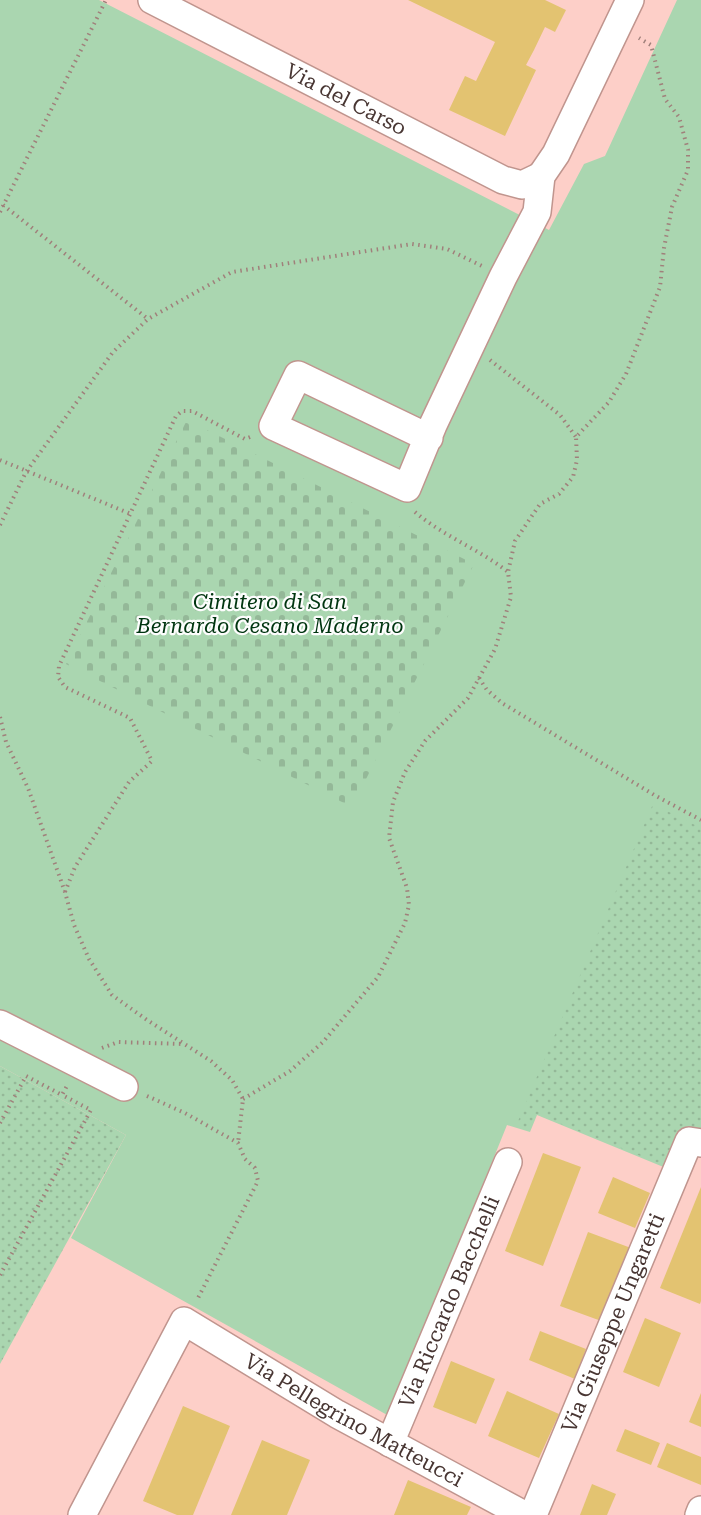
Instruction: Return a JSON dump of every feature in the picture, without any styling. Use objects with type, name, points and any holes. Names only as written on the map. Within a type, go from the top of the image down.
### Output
[{"type":"street","name":"Via del Carso","points":[[152,0],[503,180],[522,185],[542,176]]},
{"type":"street","points":[[429,438],[298,375],[273,426],[407,488],[503,276],[537,212],[542,176],[556,154],[630,0]]},
{"type":"street","points":[[0,1024],[123,1087]]},
{"type":"street","name":"Via Giuseppe Ungaretti","points":[[520,1513],[688,1141],[701,1143]]},
{"type":"street","name":"Via Riccardo Bacchelli","points":[[390,1443],[508,1162]]},
{"type":"street","points":[[82,1515],[184,1322]]},
{"type":"street","name":"Via Pellegrino Matteucci","points":[[184,1322],[338,1414],[520,1513]]},
{"type":"street","points":[[699,1515],[701,1510]]},
{"type":"path","points":[[0,212],[106,0]]},
{"type":"path","points":[[576,437],[609,402],[626,374],[660,287],[664,248],[672,207],[688,170],[688,150],[679,117],[665,99],[651,45],[617,26]]},
{"type":"path","points":[[3,206],[148,319]]},
{"type":"path","points":[[0,525],[26,472],[113,352],[148,319],[232,272],[412,244],[447,249],[503,276]]},
{"type":"path","points":[[243,1099],[290,1071],[323,1042],[378,976],[405,923],[409,905],[407,888],[389,838],[393,802],[405,772],[425,741],[468,698],[495,649],[511,597],[507,572],[515,541],[540,504],[559,494],[573,477],[577,460],[576,437],[560,415],[471,346]]},
{"type":"path","points":[[65,892],[75,867],[129,782],[152,761],[130,718],[65,687],[58,677],[60,666],[176,416],[182,411],[192,411],[246,439],[273,426]]},
{"type":"path","points":[[0,460],[131,514]]},
{"type":"path","points":[[407,488],[412,508],[428,524],[472,547],[507,572]]},
{"type":"path","points":[[479,678],[487,690],[502,703],[656,796],[701,819]]},
{"type":"path","points":[[0,717],[6,742],[28,788],[65,892],[74,925],[88,959],[112,995],[211,1061],[232,1080],[243,1099],[238,1143],[245,1159],[255,1168],[258,1181],[184,1322]]},
{"type":"path","points":[[0,739],[6,742]]},
{"type":"path","points":[[62,1095],[78,1065],[89,1052],[118,1042],[187,1044]]},
{"type":"path","points":[[0,1123],[26,1076],[91,1110],[0,1275]]},
{"type":"path","points":[[123,1087],[185,1113],[238,1143]]},
{"type":"green space","points":[[0,0],[99,0],[549,230],[584,164],[605,156],[677,0],[701,0],[701,1155],[687,1150],[678,1173],[537,1115],[530,1132],[507,1125],[389,1416],[71,1238],[126,1135],[0,1066]]},
{"type":"green space","name":"Cimitero di San Bernardo Cesano Maderno","points":[[187,420],[474,564],[352,807],[66,664]]},
{"type":"green space","points":[[653,804],[701,828],[701,1123],[668,1167],[536,1114],[529,1129],[516,1126]]},
{"type":"green space","points":[[0,1066],[126,1135],[0,1364]]},
{"type":"building","points":[[408,0],[545,0],[566,10],[555,32],[545,27],[526,65],[536,70],[505,136],[449,110],[465,76],[476,81],[495,42]]},
{"type":"building","points":[[543,1153],[581,1167],[543,1266],[505,1251]]},
{"type":"building","points":[[613,1177],[650,1193],[635,1228],[598,1213]]},
{"type":"building","points":[[701,1187],[701,1301],[700,1304],[660,1288]]},
{"type":"building","points":[[588,1232],[631,1248],[604,1322],[560,1306]]},
{"type":"building","points":[[645,1318],[681,1333],[659,1387],[623,1372]]},
{"type":"building","points":[[540,1331],[586,1349],[575,1379],[529,1360]]},
{"type":"building","points":[[451,1361],[495,1379],[476,1424],[433,1407]]},
{"type":"building","points":[[507,1391],[559,1414],[539,1458],[488,1436]]},
{"type":"building","points":[[701,1393],[701,1427],[689,1422]]},
{"type":"building","points":[[183,1406],[230,1426],[193,1515],[177,1515],[143,1501]]},
{"type":"building","points":[[625,1429],[660,1443],[651,1465],[616,1451]]},
{"type":"building","points":[[262,1440],[310,1460],[287,1515],[231,1515]]},
{"type":"building","points":[[667,1443],[701,1457],[701,1485],[657,1467]]},
{"type":"building","points":[[408,1480],[471,1507],[467,1515],[394,1515]]},
{"type":"building","points":[[592,1484],[616,1494],[607,1515],[580,1515]]}]
